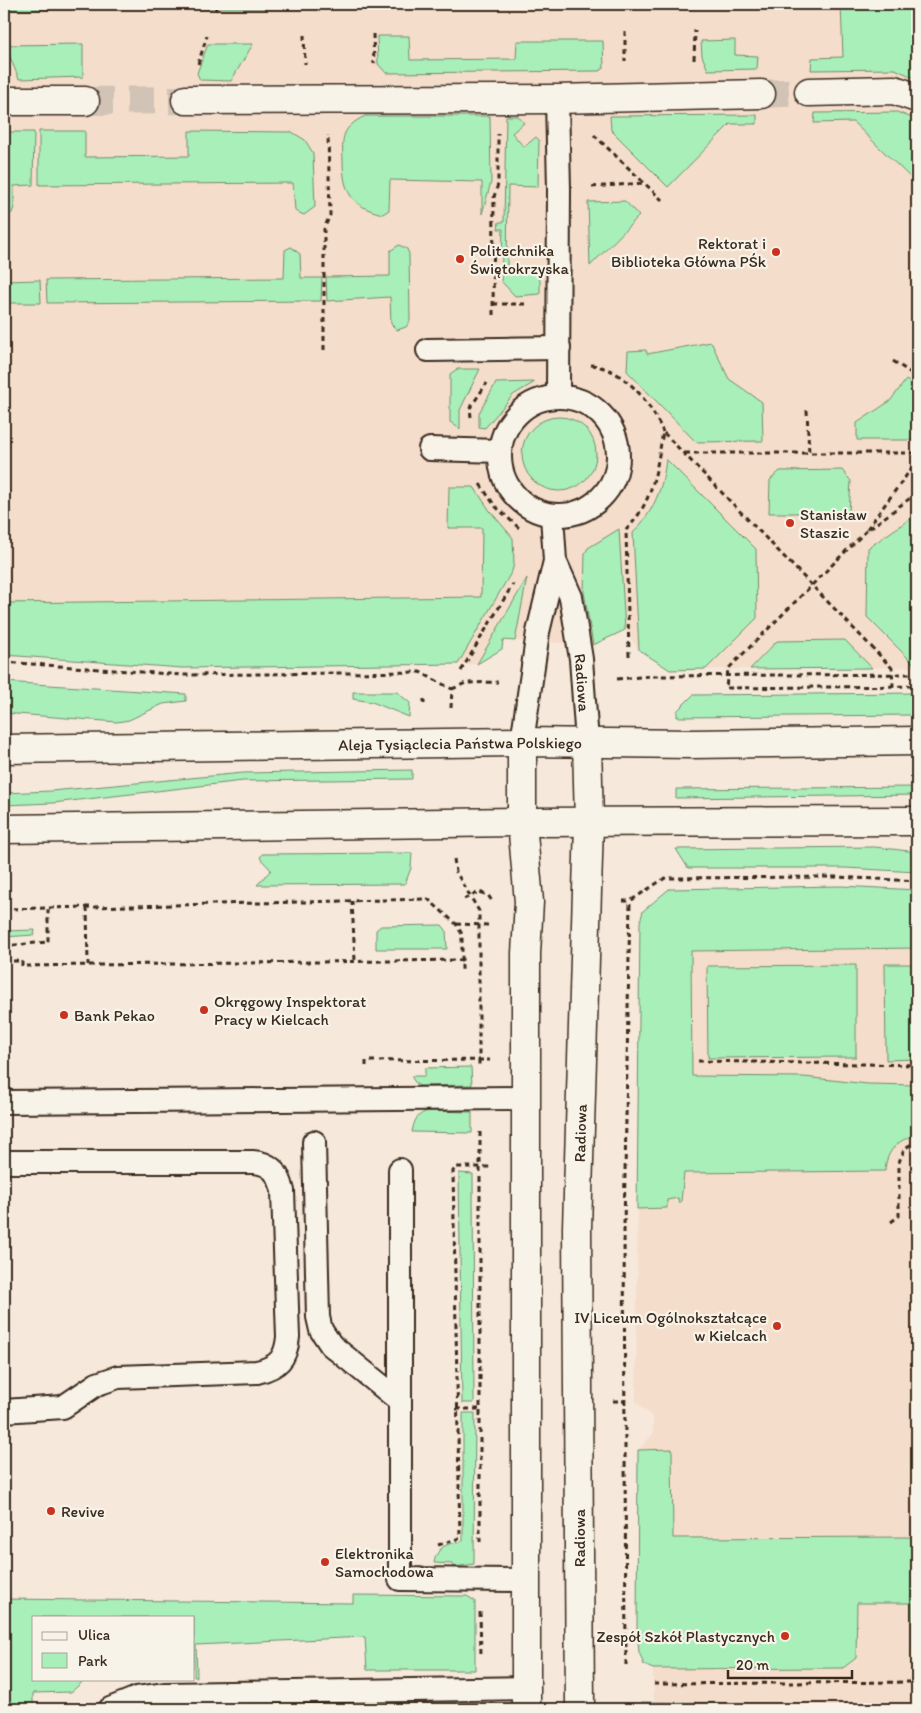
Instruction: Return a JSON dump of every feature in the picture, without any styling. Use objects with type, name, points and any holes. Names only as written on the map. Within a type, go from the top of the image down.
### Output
[{"type":"street","points":[[809,92],[894,90],[917,98]]},
{"type":"street","points":[[186,100],[557,99],[761,94]]},
{"type":"street","points":[[4,101],[85,101]]},
{"type":"street","name":"Aleja Tysiąclecia Państwa Polskiego","points":[[4,749],[522,742],[692,744],[917,742]]},
{"type":"street","name":"Radiowa","points":[[522,742],[522,822],[529,902],[526,1098],[526,1699]]},
{"type":"street","name":"Radiowa","points":[[580,1709],[577,1228],[589,823],[587,742]]},
{"type":"street","points":[[4,829],[522,822],[917,820]]},
{"type":"lane","points":[[557,99],[558,397]]},
{"type":"lane","points":[[428,350],[559,348]]},
{"type":"lane","points":[[558,397],[576,399],[591,406],[604,418],[614,433],[618,450],[617,468],[611,485],[600,498],[586,509],[570,515],[552,515],[534,511],[519,500],[508,486],[501,469],[500,451],[504,434],[513,419],[526,407],[541,400],[558,397]]},
{"type":"lane","points":[[430,448],[500,451]]},
{"type":"lane","name":"Radiowa","points":[[522,742],[538,632],[555,561],[552,515]]},
{"type":"lane","name":"Radiowa","points":[[555,561],[571,597],[581,659],[587,742]]},
{"type":"lane","points":[[4,1102],[526,1098]]},
{"type":"lane","points":[[314,1142],[318,1317],[321,1330],[331,1345],[400,1401]]},
{"type":"lane","points":[[4,1162],[253,1162],[270,1166],[277,1174],[283,1191],[288,1337],[285,1354],[276,1365],[257,1372],[118,1378],[97,1384],[63,1407],[4,1411]]},
{"type":"lane","points":[[400,1170],[400,1579],[525,1580]]},
{"type":"lane","points":[[110,1709],[138,1698],[166,1694],[526,1699]]},
{"type":"path","points":[[215,10],[218,4]]},
{"type":"path","points":[[302,4],[302,9]]},
{"type":"path","points":[[373,4],[373,9]]},
{"type":"path","points":[[324,350],[324,229],[330,215],[326,99]]},
{"type":"path","points":[[499,99],[498,184],[494,198],[494,304],[530,304]]},
{"type":"path","points":[[557,99],[662,200]]},
{"type":"path","points":[[588,187],[644,183]]},
{"type":"path","points":[[894,361],[917,377]]},
{"type":"path","points":[[588,364],[604,366],[616,372],[644,398],[664,432],[892,668],[893,686]]},
{"type":"path","points":[[471,422],[470,408],[488,381]]},
{"type":"path","points":[[807,410],[809,454]]},
{"type":"path","points":[[629,656],[626,530],[640,516],[653,489],[664,432]]},
{"type":"path","points":[[684,453],[917,453]]},
{"type":"path","points":[[865,532],[917,461]]},
{"type":"path","points":[[476,478],[495,506],[520,530]]},
{"type":"path","points":[[917,493],[865,532],[728,669],[726,688],[917,686]]},
{"type":"path","points":[[461,672],[516,580]]},
{"type":"path","points":[[4,662],[183,675],[420,672],[452,689],[466,683],[507,682]]},
{"type":"path","points":[[613,679],[917,674]]},
{"type":"path","points":[[454,853],[456,872],[479,910],[479,1068]]},
{"type":"path","points":[[626,1665],[624,1227],[630,902],[665,878],[836,877],[917,881]]},
{"type":"path","points":[[464,899],[479,892]]},
{"type":"path","points":[[4,909],[428,899],[456,924],[462,934],[462,970]]},
{"type":"path","points":[[352,901],[355,962]]},
{"type":"path","points":[[87,907],[88,965]]},
{"type":"path","points":[[4,946],[48,942],[48,908]]},
{"type":"path","points":[[456,924],[492,925]]},
{"type":"path","points":[[4,961],[22,961],[22,966],[462,960]]},
{"type":"path","points":[[452,1060],[493,1060]]},
{"type":"path","points":[[698,1061],[917,1065]]},
{"type":"path","points":[[480,1130],[480,1554]]},
{"type":"path","points":[[891,1222],[899,1216],[899,1162],[905,1148],[917,1141]]},
{"type":"path","points":[[434,1550],[446,1541],[460,1538],[453,1171],[457,1167],[493,1166]]},
{"type":"path","points":[[480,1400],[487,1400]]},
{"type":"path","points":[[457,1409],[480,1409]]},
{"type":"path","points":[[480,1610],[481,1662]]},
{"type":"path","points":[[654,1684],[917,1682]]},
{"type":"path","points":[[626,1702],[626,1709]]},
{"type":"shaded area","name":"Politechnika Świętokrzyska","points":[[4,4],[917,4],[917,514],[868,548],[867,617],[917,667],[670,670],[639,650],[625,630],[593,645],[503,640],[502,649],[477,664],[182,668],[4,655]]},
{"type":"shaded area","name":"IV Liceum Ogólnokształcące w Kielcach","points":[[917,909],[917,1709],[654,1709],[651,1603],[638,1561],[638,1450],[653,1434],[653,1418],[636,1402],[640,940]]},
{"type":"green space","points":[[4,4],[83,4],[84,9],[4,10]]},
{"type":"green space","points":[[186,4],[214,4],[212,9],[186,9]]},
{"type":"green space","points":[[222,4],[277,4],[276,8],[220,8]]},
{"type":"green space","points":[[379,4],[409,4],[409,6],[379,7]]},
{"type":"green space","points":[[516,4],[604,4],[604,5],[516,6]]},
{"type":"green space","points":[[841,4],[917,4],[917,79],[895,69],[811,70],[812,58],[843,57]]},
{"type":"green space","points":[[377,36],[409,36],[410,60],[516,59],[517,41],[603,41],[604,68],[599,71],[386,73],[378,64]]},
{"type":"green space","points":[[735,40],[735,55],[758,56],[757,69],[708,70],[702,56],[701,41]]},
{"type":"green space","points":[[83,44],[83,77],[19,79],[5,45]]},
{"type":"green space","points":[[208,44],[253,44],[231,81],[200,80],[197,73]]},
{"type":"green space","points":[[897,112],[917,120],[917,180],[913,180],[853,122],[814,123],[815,113]]},
{"type":"green space","points":[[757,115],[757,124],[730,124],[668,187],[611,130],[610,116]]},
{"type":"green space","points":[[365,116],[490,116],[491,182],[482,214],[482,182],[390,180],[389,210],[383,214],[363,207],[356,202],[347,189],[343,172],[343,139],[347,129]]},
{"type":"green space","points":[[506,116],[518,116],[524,123],[512,133],[524,147],[536,137],[539,140],[538,187],[508,186],[507,270],[535,272],[540,280],[540,294],[515,296],[501,281],[503,229],[498,229],[499,222],[504,222]]},
{"type":"green space","points":[[39,131],[85,131],[85,157],[189,156],[189,131],[292,132],[305,140],[313,153],[315,207],[304,215],[295,211],[293,183],[39,185]]},
{"type":"green space","points":[[4,132],[34,132],[33,185],[14,186],[14,207],[12,213],[4,217]]},
{"type":"green space","points":[[625,201],[639,216],[590,266],[588,202]]},
{"type":"green space","points":[[399,245],[407,249],[409,254],[410,321],[406,327],[397,330],[391,324],[390,297],[327,301],[326,277],[390,276],[390,251]]},
{"type":"green space","points":[[291,247],[300,254],[301,278],[322,278],[321,301],[47,303],[46,280],[284,278],[285,250]]},
{"type":"green space","points":[[40,280],[41,303],[4,303],[4,281]]},
{"type":"green space","points":[[711,342],[729,379],[762,402],[763,441],[696,442],[627,371],[628,351],[646,350],[647,354]]},
{"type":"green space","points":[[457,369],[480,369],[460,410],[460,429],[450,422],[450,374]]},
{"type":"green space","points":[[906,380],[917,387],[917,440],[857,440],[857,423],[890,401]]},
{"type":"green space","points":[[535,382],[513,395],[485,428],[479,427],[479,413],[496,383]]},
{"type":"green space","points":[[552,417],[566,417],[580,423],[590,433],[596,447],[596,461],[590,475],[580,485],[566,491],[552,491],[538,485],[528,475],[522,461],[522,447],[528,433],[538,423]]},
{"type":"green space","points":[[666,459],[756,549],[757,618],[706,669],[670,670],[639,650],[633,533],[652,508],[663,480]]},
{"type":"green space","points":[[842,470],[851,481],[849,513],[769,513],[770,480],[780,471]]},
{"type":"green space","points":[[449,487],[474,487],[490,511],[513,538],[514,564],[512,571],[458,664],[182,668],[4,655],[4,603],[481,597],[482,528],[448,528]]},
{"type":"green space","points":[[917,514],[917,667],[867,617],[868,548]]},
{"type":"green space","points":[[619,529],[625,630],[593,645],[584,592],[585,553],[588,548]]},
{"type":"green space","points":[[527,578],[515,641],[503,640],[502,649],[477,664]]},
{"type":"green space","points":[[845,640],[872,668],[750,669],[777,641]]},
{"type":"green space","points":[[4,682],[186,694],[186,701],[163,704],[129,720],[117,722],[4,713]]},
{"type":"green space","points":[[353,692],[397,692],[410,703],[409,717],[372,702],[353,699]]},
{"type":"green space","points":[[917,693],[917,715],[677,717],[677,711],[693,695]]},
{"type":"green space","points":[[412,770],[412,779],[243,781],[53,803],[4,805],[4,793],[51,791],[243,773]]},
{"type":"green space","points":[[917,787],[917,795],[676,798],[676,789]]},
{"type":"green space","points":[[875,847],[917,852],[917,872],[846,868],[688,868],[676,849]]},
{"type":"green space","points":[[412,853],[411,868],[405,884],[257,885],[271,870],[260,858],[262,854]]},
{"type":"green space","points":[[841,886],[917,890],[917,948],[691,951],[692,1076],[804,1077],[868,1084],[917,1085],[917,1135],[904,1140],[894,1147],[888,1158],[885,1171],[684,1173],[679,1204],[678,1198],[667,1200],[667,1208],[637,1209],[640,922],[643,911],[669,889]]},
{"type":"green space","points":[[442,925],[446,930],[447,949],[376,949],[376,930],[381,926]]},
{"type":"green space","points":[[35,930],[34,935],[4,937],[4,931]]},
{"type":"green space","points":[[885,964],[917,964],[917,1059],[886,1060]]},
{"type":"green space","points":[[856,965],[856,1057],[708,1058],[707,966]]},
{"type":"green space","points":[[471,1067],[472,1085],[420,1086],[416,1084],[411,1076],[425,1076],[425,1068]]},
{"type":"green space","points":[[429,1111],[472,1112],[472,1133],[412,1132],[417,1118]]},
{"type":"green space","points":[[459,1173],[473,1174],[474,1403],[462,1403]]},
{"type":"green space","points":[[463,1413],[475,1413],[474,1564],[454,1567],[453,1564],[434,1563],[435,1557],[444,1546],[463,1541]]},
{"type":"green space","points":[[672,1449],[673,1538],[917,1537],[917,1658],[913,1650],[912,1603],[857,1603],[856,1658],[843,1668],[653,1669],[644,1665],[639,1652],[637,1632],[638,1450]]},
{"type":"green space","points":[[353,1595],[467,1596],[475,1601],[475,1670],[367,1670],[365,1637],[196,1645],[197,1677],[195,1677],[195,1616],[32,1616],[32,1680],[85,1680],[71,1692],[33,1693],[33,1709],[4,1709],[4,1599],[353,1603]]},
{"type":"green space","points":[[642,1702],[804,1704],[804,1709],[635,1709]]},
{"type":"green space","points":[[398,1707],[466,1708],[473,1709],[388,1709]]},
{"type":"tunnel","points":[[761,94],[809,92]]},
{"type":"tunnel","points":[[85,101],[186,100]]},
{"type":"place","name":"Rektorat i Biblioteka Główna PŚk","points":[[776,252]]},
{"type":"place","name":"Politechnika Świętokrzyska","points":[[460,259]]},
{"type":"place","name":"Stanisław Staszic","points":[[790,523]]},
{"type":"place","name":"Okręgowy Inspektorat Pracy w Kielcach","points":[[204,1010]]},
{"type":"place","name":"Bank Pekao","points":[[64,1015]]},
{"type":"place","name":"IV Liceum Ogólnokształcące w Kielcach","points":[[777,1326]]},
{"type":"place","name":"Revive","points":[[51,1511]]},
{"type":"place","name":"Elektronika Samochodowa","points":[[325,1562]]},
{"type":"place","name":"Zespół Szkół Plastycznych","points":[[785,1636]]}]
